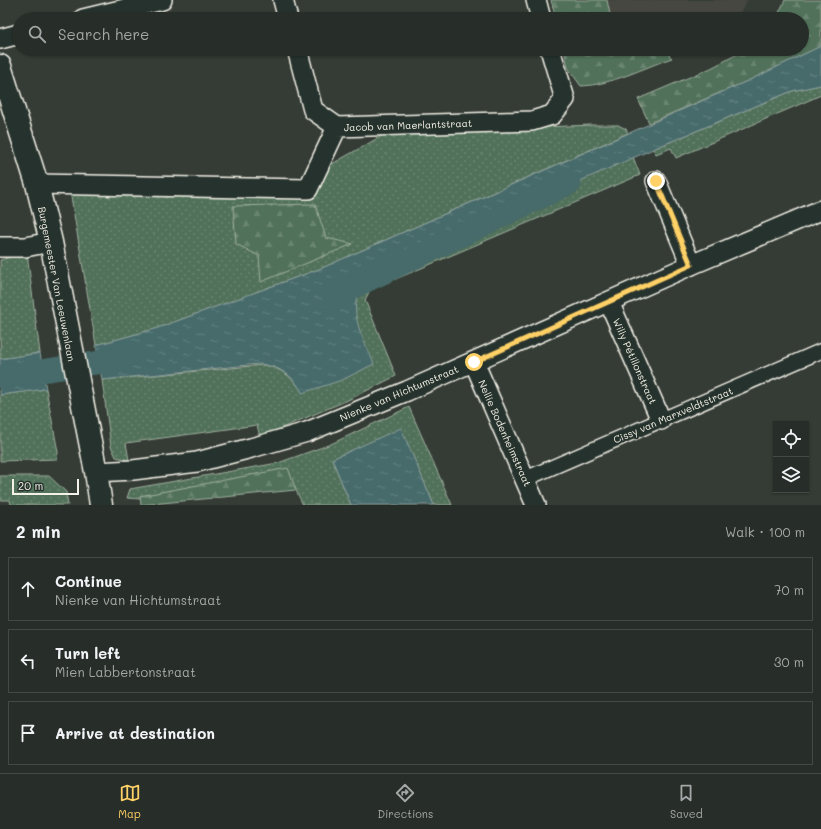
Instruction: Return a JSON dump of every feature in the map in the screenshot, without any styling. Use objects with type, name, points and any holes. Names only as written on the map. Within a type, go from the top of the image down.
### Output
[{"type":"street","points":[[112,12],[162,0]]},
{"type":"street","points":[[283,0],[286,12]]},
{"type":"street","points":[[536,0],[540,12]]},
{"type":"street","points":[[0,39],[12,36]]},
{"type":"street","points":[[299,56],[314,110],[337,127]]},
{"type":"street","name":"Jacob van Maerlantstraat","points":[[37,184],[308,189],[337,127],[532,121],[552,115],[565,99],[552,56]]},
{"type":"street","name":"Burgemeester Van Leeuwenlaan","points":[[0,66],[37,184],[51,242],[77,384],[96,472],[101,505]]},
{"type":"street","points":[[656,181],[691,265]]},
{"type":"street","name":"Nienke van Hichtumstraat","points":[[96,472],[133,470],[197,462],[306,432],[474,362],[691,265],[821,210]]},
{"type":"street","points":[[0,247],[25,247],[51,242]]},
{"type":"street","name":"Willy Pétillonstraat","points":[[609,302],[661,420]]},
{"type":"street","name":"Cissy van Marxveldtstraat","points":[[525,479],[821,351]]},
{"type":"street","name":"Nellie Bodenheimstraat","points":[[474,362],[536,505]]},
{"type":"shaded area","points":[[572,0],[748,0],[740,12],[575,12]]},
{"type":"green space","points":[[551,0],[607,0],[610,12],[554,12]]},
{"type":"green space","points":[[785,0],[821,0],[821,46],[809,52],[809,12],[779,12]]},
{"type":"green space","points":[[565,56],[670,56],[672,58],[604,83],[592,85],[581,86],[568,68]]},
{"type":"green space","points":[[734,56],[800,56],[752,79],[649,123],[638,99],[711,68]]},
{"type":"green space","points":[[821,85],[821,95],[676,158],[671,148],[656,154],[653,149],[792,91]]},
{"type":"green space","points":[[618,125],[626,129],[628,133],[322,268],[155,329],[96,345],[68,179],[296,182],[309,177],[385,134]]},
{"type":"green space","points":[[633,157],[640,175],[370,290],[365,300],[396,376],[348,400],[260,437],[257,425],[126,443],[129,460],[116,457],[111,446],[102,380],[263,365],[275,368],[286,374],[295,382],[302,392],[358,328],[355,312],[357,297],[364,283],[375,271]]},
{"type":"green space","points":[[315,204],[326,238],[353,244],[261,282],[259,256],[236,244],[233,206]]},
{"type":"green space","points":[[27,253],[40,353],[0,359],[0,260]]},
{"type":"green space","points":[[46,389],[58,452],[57,459],[0,461],[0,395]]},
{"type":"green space","points":[[409,407],[452,505],[434,505],[401,429],[332,459],[351,505],[303,505],[288,474],[140,496],[140,499],[127,498],[130,489],[278,463],[331,444]]},
{"type":"green space","points":[[288,468],[296,490],[141,505],[140,496]]},
{"type":"green space","points":[[0,476],[49,476],[66,492],[68,505],[11,505],[10,500],[0,500]]},
{"type":"water","points":[[821,46],[821,85],[792,91],[660,146],[375,271],[358,293],[356,304],[356,316],[359,327],[374,364],[342,380],[302,393],[290,376],[284,372],[272,366],[258,364],[102,380],[96,345],[155,329],[322,268],[752,79],[800,56],[809,56],[809,52]]},
{"type":"water","points":[[40,353],[46,389],[0,395],[0,359]]},
{"type":"water","points":[[401,428],[434,505],[351,505],[332,459]]},
{"type":"waterway","points":[[335,296],[570,183]]},
{"type":"waterway","points":[[0,377],[102,362],[129,355]]},
{"type":"route","points":[[474,362],[691,265],[656,181]]}]
